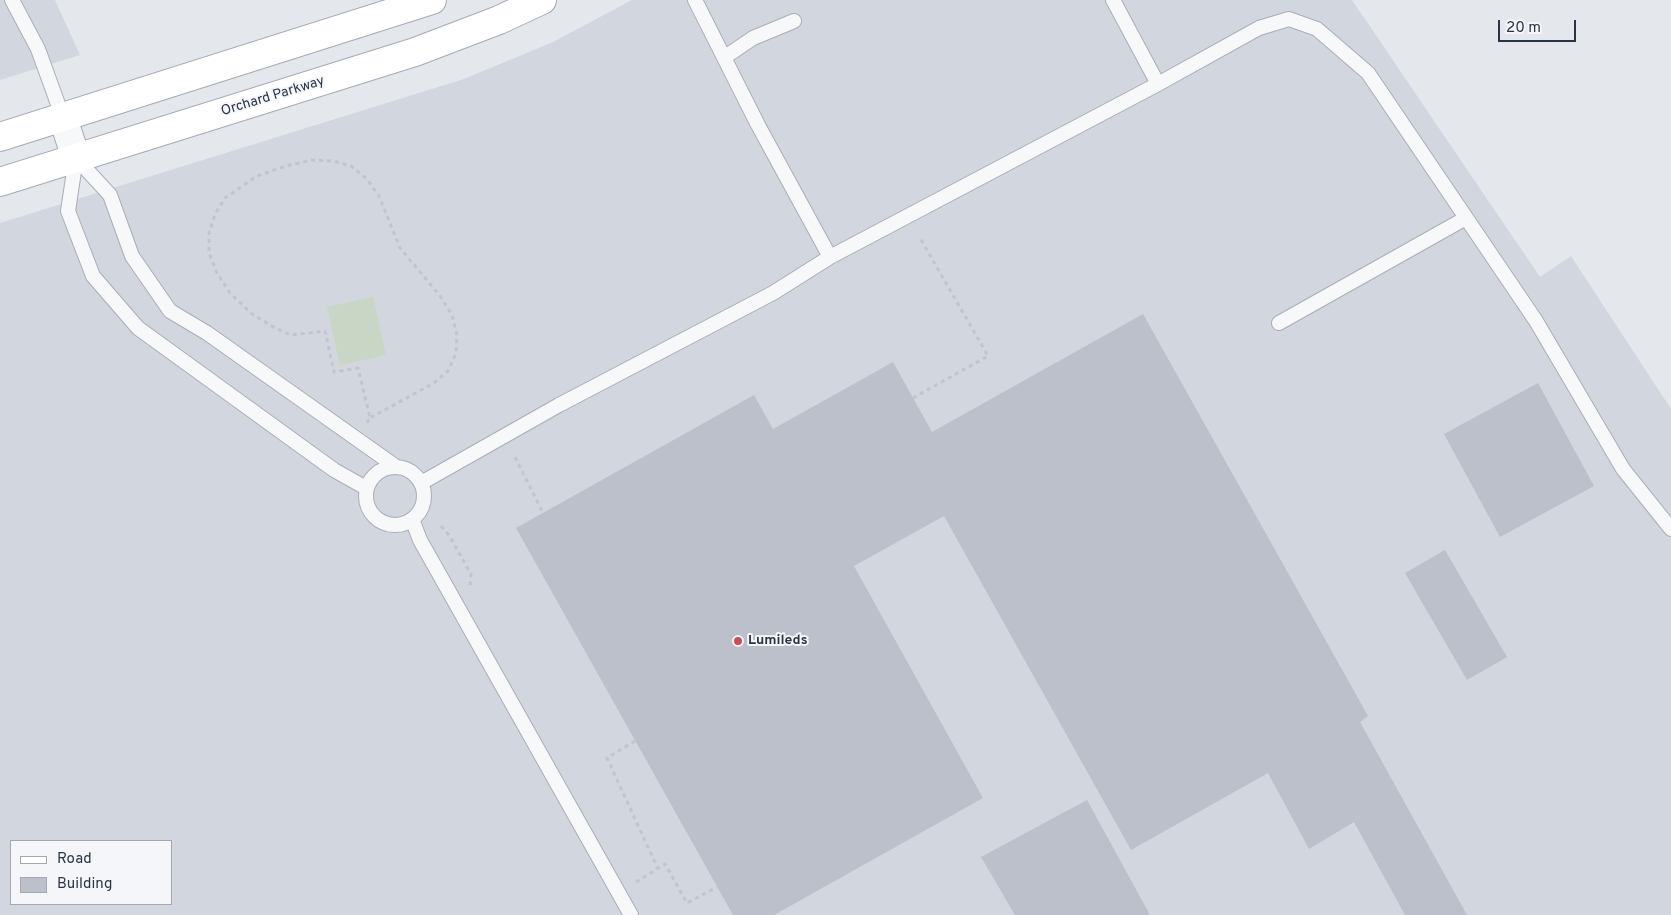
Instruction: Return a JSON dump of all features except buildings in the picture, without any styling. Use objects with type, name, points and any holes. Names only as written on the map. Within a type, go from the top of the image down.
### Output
[{"type":"main road","points":[[0,137],[432,0]]},
{"type":"main road","name":"Orchard Parkway","points":[[0,182],[415,52],[499,20],[542,0]]},
{"type":"street","points":[[63,118],[76,158]]},
{"type":"lane","points":[[12,0],[38,49],[63,118]]},
{"type":"lane","points":[[695,0],[754,118],[830,257]]},
{"type":"lane","points":[[1113,0],[1158,84]]},
{"type":"lane","points":[[421,483],[559,405],[772,293],[830,257],[1158,84],[1259,28],[1289,18],[1317,29],[1368,73],[1536,321],[1623,469],[1671,528]]},
{"type":"lane","points":[[725,57],[753,38],[794,21]]},
{"type":"lane","points":[[76,158],[110,195],[132,256],[170,311],[208,333],[395,466],[410,470],[421,483],[424,493],[423,503],[419,512],[412,519],[402,524],[383,522],[369,508],[366,488],[377,473],[395,466]]},
{"type":"lane","points":[[76,158],[68,211],[94,276],[138,328],[334,470],[366,488]]},
{"type":"lane","points":[[1278,323],[1466,218]]},
{"type":"lane","points":[[412,519],[420,540],[631,915]]},
{"type":"path","points":[[365,425],[370,418],[434,383],[448,371],[456,353],[457,335],[452,315],[440,296],[400,248],[379,196],[367,179],[351,166],[333,161],[312,160],[257,176],[225,198],[214,214],[209,233],[209,253],[217,273],[236,298],[252,314],[275,328],[292,335],[326,331],[334,372],[358,368],[370,418]]},
{"type":"path","points":[[913,398],[988,356],[920,238]]},
{"type":"path","points":[[515,457],[543,513]]},
{"type":"path","points":[[635,741],[606,758],[658,869]]},
{"type":"path","points":[[633,884],[665,864],[687,903],[717,888]]},
{"type":"shaded area","points":[[0,0],[55,0],[80,55],[0,80]]},
{"type":"shaded area","points":[[632,0],[1352,0],[1540,277],[1571,256],[1671,409],[1671,915],[0,915],[0,223],[464,79],[553,42]]},
{"type":"green space","points":[[373,297],[386,355],[340,365],[327,307]]},
{"type":"place","name":"Lumileds","points":[[738,641]]}]
